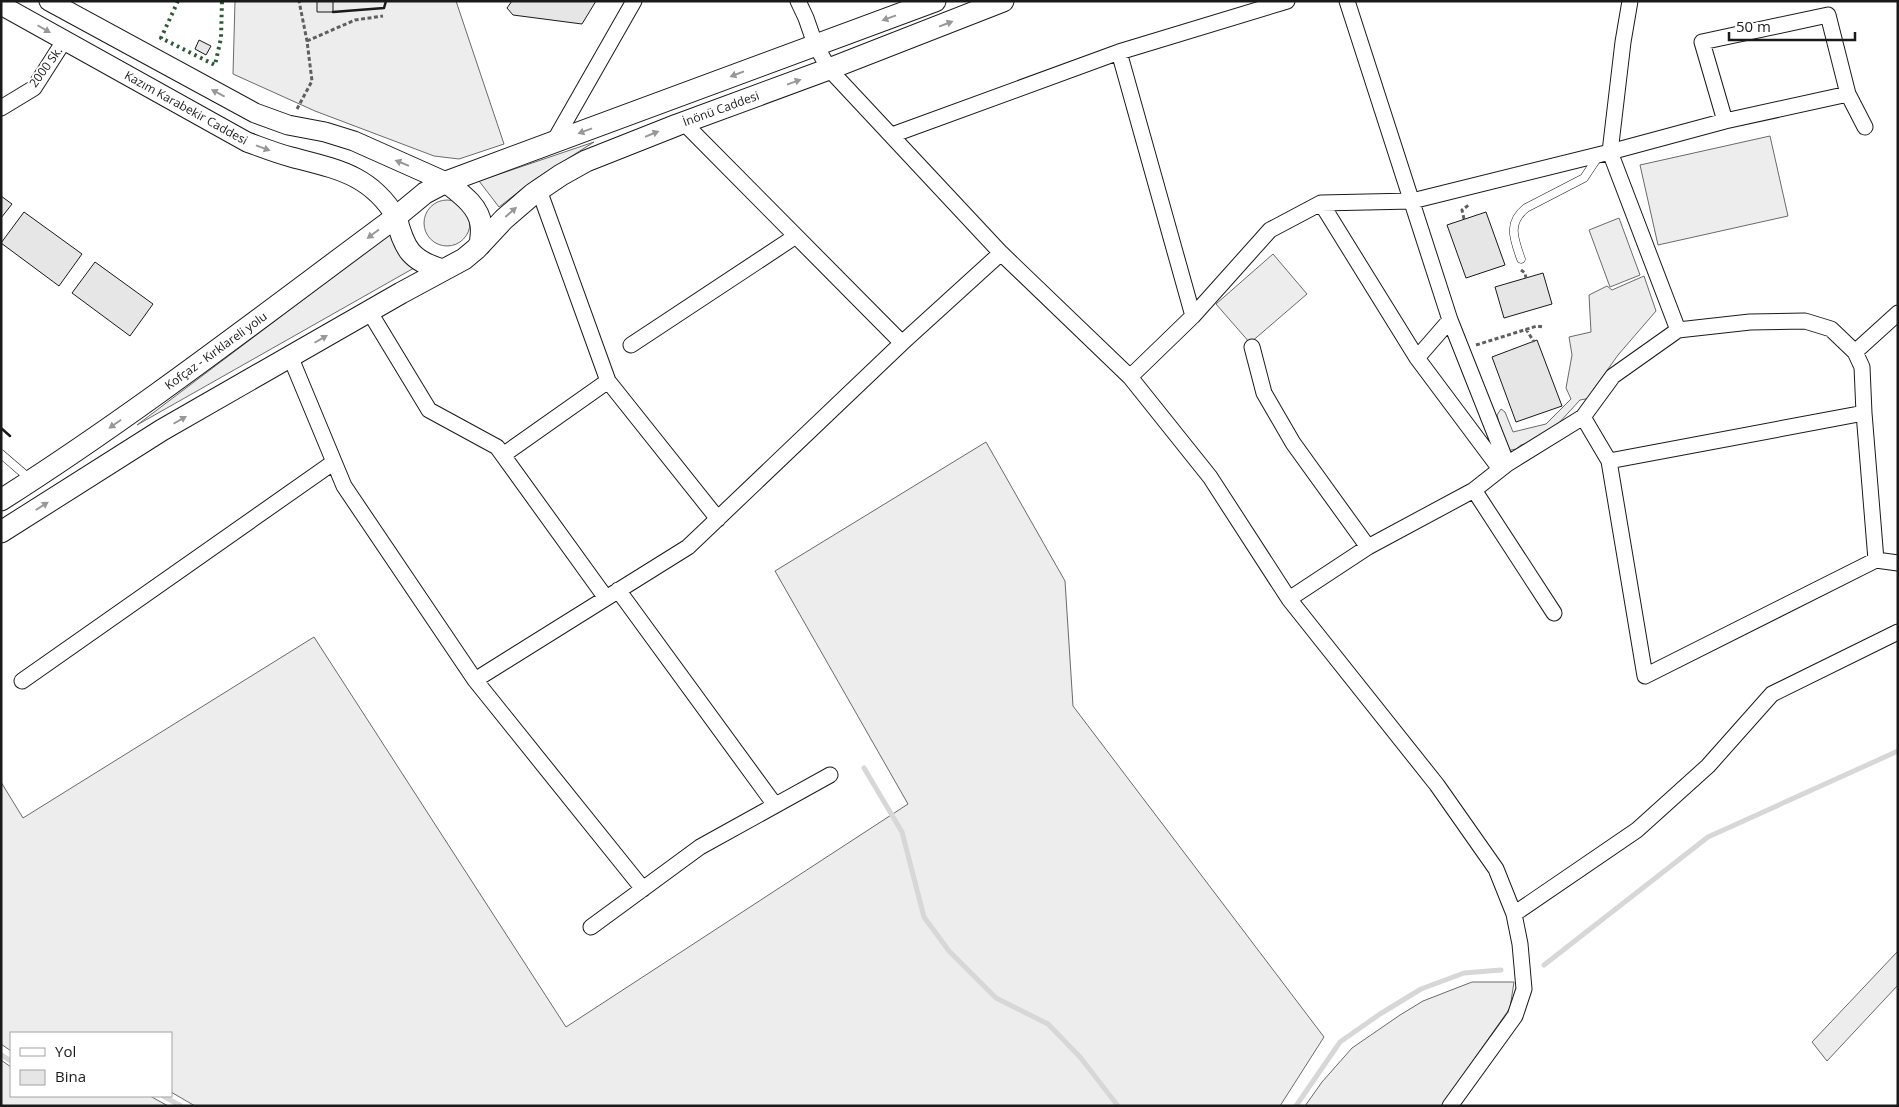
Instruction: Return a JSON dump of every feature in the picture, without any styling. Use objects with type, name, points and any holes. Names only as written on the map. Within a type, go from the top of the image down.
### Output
[{"type":"main road","name":"İnönü Caddesi","points":[[425,193],[446,182],[935,1]]},
{"type":"main road","name":"İnönü Caddesi","points":[[443,270],[464,259],[504,219],[539,190],[560,175],[586,161],[683,122],[829,69],[1003,1]]},
{"type":"main road","points":[[446,182],[466,198],[478,214],[482,225],[480,245]]},
{"type":"main road","name":"Kofçaz - Kırklareli yolu","points":[[1,500],[32,481],[147,402],[396,217],[425,193]]},
{"type":"main road","points":[[396,217],[405,245],[416,259],[443,270]]},
{"type":"main road","points":[[1,532],[162,430],[443,270]]},
{"type":"street","points":[[50,1],[255,113],[288,125],[325,132],[354,141],[446,182]]},
{"type":"street","points":[[553,143],[634,1]]},
{"type":"street","points":[[798,1],[815,44],[829,69],[1001,253],[1130,376],[1210,477],[1290,599],[1464,821],[1496,869],[1514,914],[1520,944],[1524,989],[1515,1016],[1450,1106]]},
{"type":"street","points":[[892,136],[1119,52],[1287,1]]},
{"type":"street","points":[[1347,1],[1450,320],[1504,467]]},
{"type":"street","points":[[1630,1],[1605,154],[1678,330]]},
{"type":"street","name":"Kazım Karabekir Caddesi","points":[[1,5],[247,142],[290,157],[335,168],[354,176],[367,183],[387,203],[396,217]]},
{"type":"street","points":[[1725,121],[1702,42],[1828,15],[1848,94],[1865,127]]},
{"type":"street","name":"2000 Sk.","points":[[1,108],[34,88],[64,41]]},
{"type":"street","points":[[1119,52],[1193,316]]},
{"type":"street","points":[[1130,376],[1193,316],[1270,230],[1321,203],[1412,202],[1605,154],[1725,121],[1848,94]]},
{"type":"street","points":[[683,122],[902,343]]},
{"type":"street","points":[[539,190],[608,381],[718,519]]},
{"type":"street","points":[[1321,203],[1418,358],[1504,467]]},
{"type":"street","points":[[631,345],[796,236]]},
{"type":"street","points":[[475,680],[688,547],[902,343],[1001,253]]},
{"type":"street","points":[[369,311],[429,410],[497,447],[775,805]]},
{"type":"street","points":[[1855,352],[1898,313]]},
{"type":"street","points":[[1418,358],[1450,320]]},
{"type":"street","points":[[1290,599],[1368,547],[1474,490],[1504,467],[1583,417],[1613,376],[1678,330],[1750,322],[1805,321],[1831,329],[1855,352],[1862,367],[1876,560]]},
{"type":"street","points":[[1252,347],[1264,393],[1293,444],[1368,547]]},
{"type":"street","points":[[290,356],[344,486],[475,680],[642,889]]},
{"type":"street","points":[[503,455],[608,381]]},
{"type":"street","points":[[1609,461],[1864,413]]},
{"type":"street","points":[[1583,417],[1609,461],[1645,676],[1876,560],[1898,563]]},
{"type":"street","points":[[22,681],[334,462]]},
{"type":"street","points":[[1474,490],[1554,613]]},
{"type":"street","points":[[1514,914],[1637,830],[1708,766],[1772,694],[1898,632]]},
{"type":"street","points":[[591,927],[700,847],[830,775]]},
{"type":"lane","points":[[1521,259],[1514,229],[1515,220],[1519,213],[1584,178],[1605,154]]},
{"type":"lane","points":[[1,454],[32,481]]},
{"type":"path","points":[[288,125],[312,81],[298,1]]},
{"type":"path","points":[[306,40],[355,20],[383,16]]},
{"type":"path","points":[[1464,219],[1462,210],[1469,204],[1477,203]]},
{"type":"path","points":[[1462,350],[1526,329],[1537,326],[1543,327]]},
{"type":"path","points":[[1526,329],[1534,342]]},
{"type":"shaded area","points":[[235,1],[456,1],[504,144],[459,159],[434,156],[315,111],[233,74]]},
{"type":"shaded area","points":[[1770,136],[1788,216],[1658,245],[1640,165]]},
{"type":"shaded area","points":[[594,142],[534,180],[499,207],[479,181]]},
{"type":"shaded area","points":[[447,200],[460,204],[466,210],[470,223],[466,236],[460,242],[447,246],[434,242],[428,236],[424,223],[428,210],[434,204]]},
{"type":"shaded area","points":[[1619,218],[1640,275],[1610,287],[1589,230]]},
{"type":"shaded area","points":[[393,232],[414,268],[137,425]]},
{"type":"shaded area","points":[[1273,254],[1307,294],[1250,343],[1216,304]]},
{"type":"shaded area","points":[[1644,276],[1656,311],[1618,355],[1593,390],[1591,398],[1580,400],[1545,438],[1506,451],[1497,415],[1501,409],[1505,412],[1513,432],[1546,424],[1571,399],[1566,388],[1572,355],[1569,337],[1591,332],[1589,295],[1607,286],[1612,290]]},
{"type":"shaded area","points":[[986,442],[1065,581],[1073,706],[1324,1037],[1280,1106],[195,1106],[172,1093],[172,1032],[10,1032],[10,1050],[1,1044],[1,782],[23,818],[314,637],[566,1027],[908,804],[775,571]]},
{"type":"shaded area","points":[[1898,951],[1898,985],[1827,1061],[1812,1042]]},
{"type":"shaded area","points":[[1472,982],[1514,982],[1510,1008],[1441,1106],[1305,1106],[1322,1082],[1352,1048],[1423,1001]]},
{"type":"shaded area","points":[[1,1060],[10,1066],[10,1097],[152,1097],[168,1106],[1,1106]]},
{"type":"building","points":[[317,1],[333,1],[333,12],[317,12]]},
{"type":"building","points":[[512,1],[596,1],[582,24],[513,15],[507,8]]},
{"type":"building","points":[[199,40],[211,46],[206,55],[195,49]]},
{"type":"building","points":[[1,196],[12,204],[1,218]]},
{"type":"building","points":[[24,212],[82,254],[59,286],[1,243]]},
{"type":"building","points":[[1486,212],[1505,265],[1466,278],[1447,225]]},
{"type":"building","points":[[95,262],[153,304],[130,336],[72,293]]},
{"type":"building","points":[[1543,273],[1552,304],[1504,318],[1495,287]]},
{"type":"building","points":[[1537,340],[1562,406],[1516,422],[1492,357]]},
{"type":"waterway","points":[[1544,965],[1708,837],[1898,751]]},
{"type":"waterway","points":[[864,768],[902,832],[924,917],[949,951],[996,998],[1048,1024],[1080,1057],[1118,1106]]},
{"type":"waterway","points":[[1296,1106],[1340,1042],[1380,1014],[1421,989],[1464,973],[1501,970]]},
{"type":"waterway","points":[[1,1055],[10,1060]]},
{"type":"waterway","points":[[165,1097],[181,1106]]},
{"type":"hedge","points":[[178,1],[161,38],[215,65],[221,38],[222,1]]},
{"type":"wall","points":[[333,12],[384,8],[386,1]]},
{"type":"wall","points":[[1,428],[10,436]]}]
